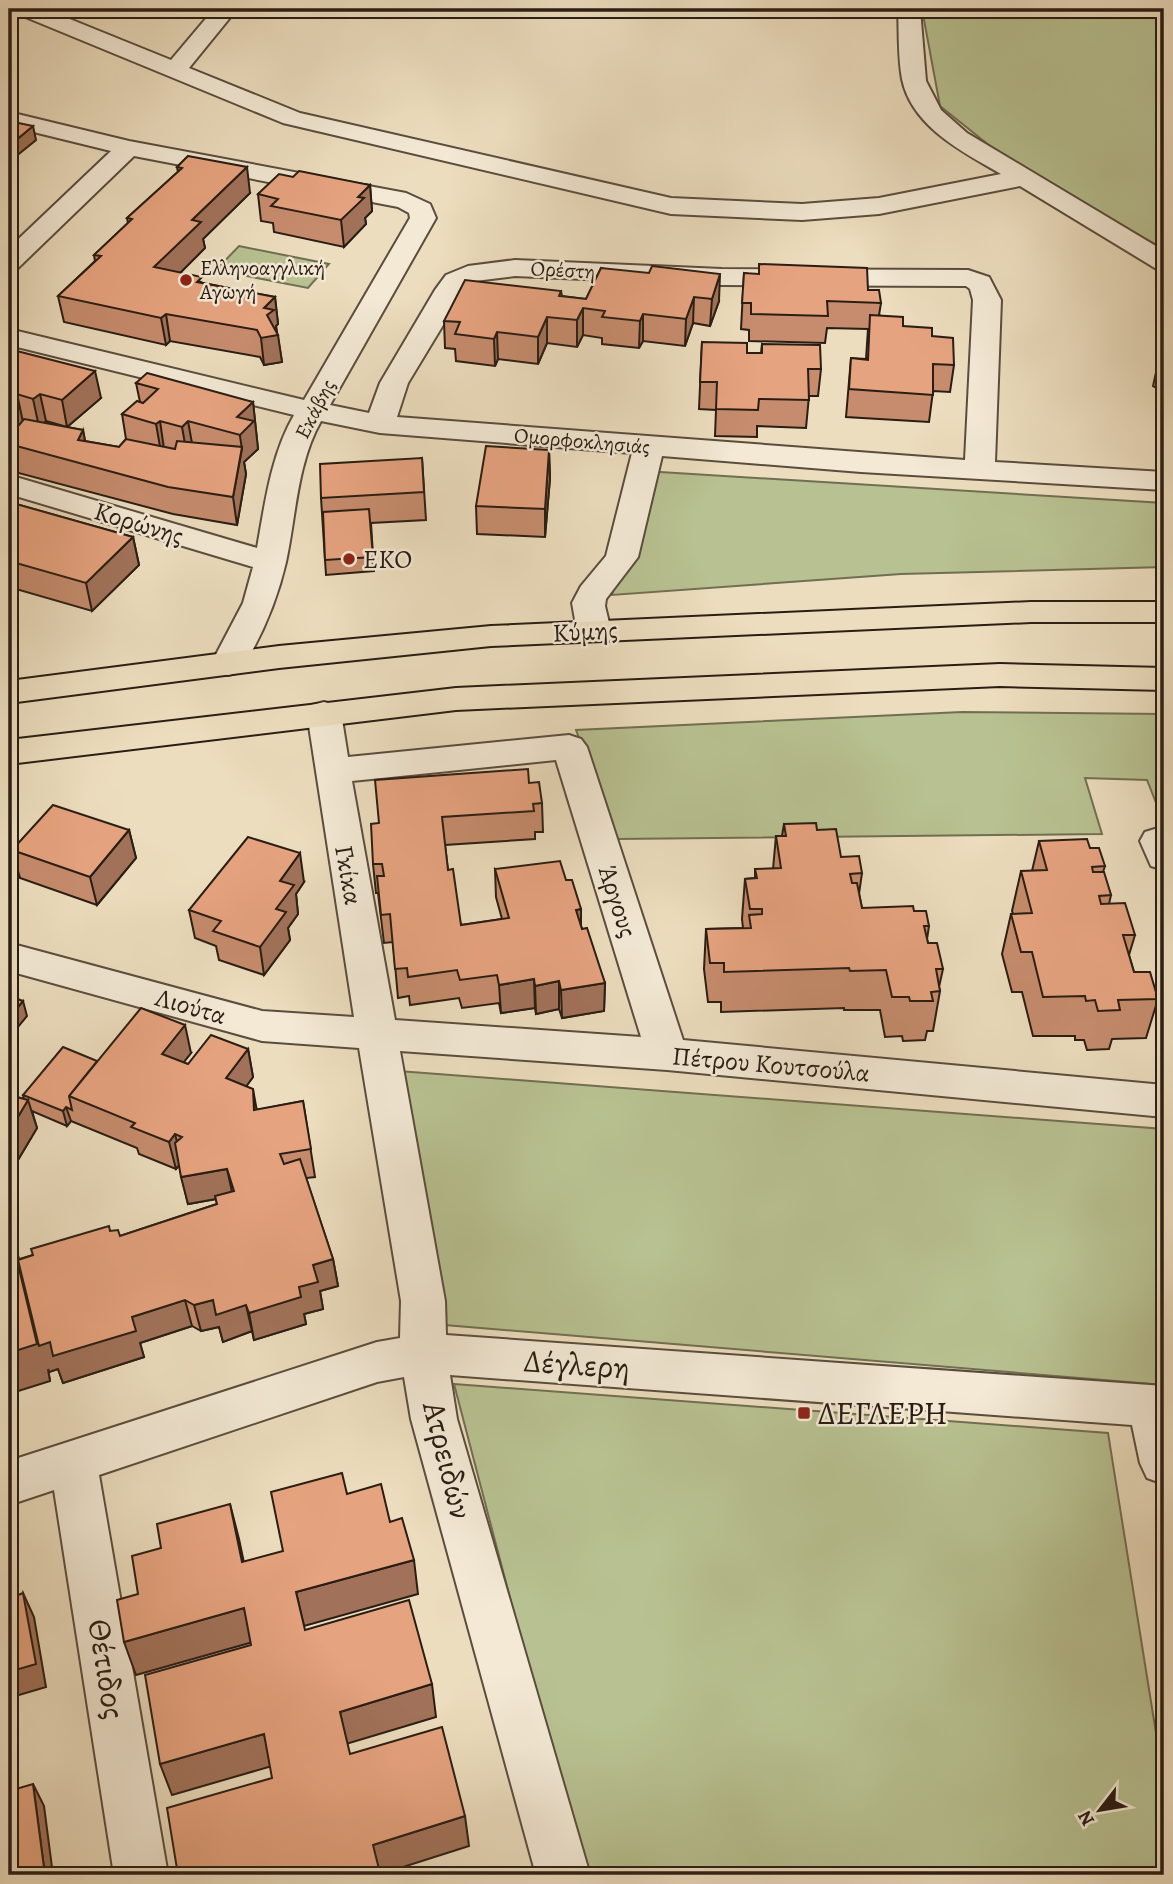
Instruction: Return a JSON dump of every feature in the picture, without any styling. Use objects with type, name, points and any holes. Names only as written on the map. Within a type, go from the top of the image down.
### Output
[{"type":"main road","name":"Κύμης","points":[[9,692],[228,664],[491,636],[1031,612],[1164,612]]},
{"type":"main road","points":[[9,752],[456,699],[986,676],[1164,679]]},
{"type":"street","points":[[26,9],[292,118],[671,206],[802,212],[879,206],[1021,178]]},
{"type":"street","points":[[176,69],[226,9]]},
{"type":"street","points":[[909,9],[914,81],[931,114],[958,138],[1164,262]]},
{"type":"street","points":[[9,119],[129,148]]},
{"type":"street","points":[[9,262],[129,148]]},
{"type":"street","name":"Εκάβης","points":[[129,148],[406,201],[421,209],[424,218],[300,431],[284,485],[270,562],[259,603],[228,664]]},
{"type":"street","name":"Ορέστη","points":[[380,424],[394,383],[450,290],[456,281],[478,272],[515,268],[722,277],[968,278],[983,286],[988,300],[980,470]]},
{"type":"street","name":"Ομορφοκλησιάς","points":[[9,337],[345,419],[380,424],[649,447],[1164,481]]},
{"type":"street","points":[[594,631],[588,603],[592,593],[615,569],[622,556],[649,447]]},
{"type":"street","name":"Κορώνης","points":[[9,484],[270,562]]},
{"type":"street","name":"Γκίκα","points":[[324,713],[377,1036]]},
{"type":"street","name":"Άργους","points":[[332,771],[569,747],[667,1054]]},
{"type":"street","name":"Λιούτα","points":[[9,957],[262,1026],[377,1036]]},
{"type":"street","name":"Πέτρου Κουτσούλα","points":[[377,1036],[667,1054],[1164,1101]]},
{"type":"street","name":"Ατρειδών","points":[[377,1036],[423,1301],[423,1353],[434,1419],[563,1875]]},
{"type":"street","name":"Δέγλερη","points":[[9,1483],[377,1362],[423,1353],[1158,1406]]},
{"type":"street","points":[[1158,1406],[1164,1463]]},
{"type":"street","name":"Θέτιδος","points":[[73,1462],[141,1875]]},
{"type":"green space","points":[[922,9],[1164,9],[1164,249],[1015,166],[940,106]]},
{"type":"green space","points":[[239,246],[329,264],[308,288],[216,270]]},
{"type":"green space","points":[[644,471],[1164,503],[1164,567],[901,574],[612,595]]},
{"type":"green space","points":[[962,712],[1164,714],[1164,823],[1147,780],[1085,778],[1102,834],[617,839],[576,730]]},
{"type":"green space","points":[[385,1070],[1164,1129],[1164,1385],[433,1324]]},
{"type":"green space","points":[[454,1384],[1108,1433],[1164,1783],[1164,1875],[586,1875],[560,1789]]},
{"type":"building","points":[[9,121],[33,126],[9,146]]},
{"type":"building","points":[[188,156],[247,167],[192,220],[201,222],[154,267],[202,277],[197,282],[275,297],[264,308],[274,310],[267,315],[278,335],[261,338],[257,330],[166,314],[161,318],[58,296],[101,256],[94,255],[132,219],[127,218],[182,168],[177,167]]},
{"type":"building","points":[[299,171],[370,185],[358,197],[364,198],[341,220],[271,206],[278,199],[258,194],[279,174],[293,177]]},
{"type":"building","points":[[759,264],[867,268],[868,290],[879,290],[881,303],[827,301],[828,316],[751,314],[751,303],[742,303],[744,273],[759,274]]},
{"type":"building","points":[[652,266],[720,274],[712,299],[694,297],[686,319],[643,314],[640,321],[602,317],[605,311],[583,308],[577,320],[547,317],[538,337],[497,332],[494,339],[455,334],[460,322],[444,321],[465,280],[561,291],[559,296],[586,299],[601,268],[649,273]]},
{"type":"building","points":[[870,315],[903,317],[903,326],[932,328],[932,336],[953,338],[954,365],[933,364],[933,395],[849,389],[851,358],[868,360]]},
{"type":"building","points":[[702,342],[747,343],[747,353],[762,353],[762,344],[820,345],[821,369],[808,369],[809,400],[759,399],[758,410],[716,409],[717,382],[700,382]]},
{"type":"building","points":[[9,349],[95,371],[62,400],[40,394],[33,399],[17,394],[9,401]]},
{"type":"building","points":[[147,373],[253,402],[237,417],[254,421],[240,435],[188,421],[182,427],[160,421],[156,424],[122,414],[137,401],[143,403],[158,389],[136,383]]},
{"type":"building","points":[[24,419],[83,430],[78,440],[119,447],[126,439],[175,449],[177,441],[242,447],[233,497],[168,487],[9,444],[9,437]]},
{"type":"building","points":[[486,446],[549,450],[545,509],[476,506]]},
{"type":"building","points":[[422,458],[424,492],[321,498],[320,464]]},
{"type":"building","points":[[9,502],[133,537],[86,583],[9,561]]},
{"type":"building","name":"EKO","points":[[369,509],[373,557],[325,560],[323,512]]},
{"type":"building","points":[[528,769],[529,783],[539,782],[542,803],[533,804],[534,811],[442,817],[448,870],[453,869],[461,925],[509,918],[495,869],[560,861],[566,880],[572,880],[581,909],[576,910],[582,929],[587,928],[605,983],[561,990],[559,981],[535,986],[534,979],[499,985],[497,975],[460,980],[457,970],[408,977],[407,968],[395,969],[390,914],[381,915],[377,876],[384,876],[382,864],[373,864],[371,824],[379,823],[375,780]]},
{"type":"building","points":[[53,805],[129,830],[90,877],[12,850]]},
{"type":"building","points":[[816,823],[817,830],[836,829],[841,857],[859,856],[862,873],[850,874],[852,883],[857,883],[862,908],[913,906],[914,911],[926,911],[929,926],[924,926],[928,943],[937,943],[943,969],[936,969],[940,991],[931,992],[933,1001],[910,1001],[909,997],[892,997],[886,970],[850,971],[849,968],[724,972],[724,963],[710,963],[706,929],[751,928],[749,915],[762,914],[762,909],[750,909],[745,879],[757,878],[755,869],[781,868],[776,836],[786,836],[784,824]]},
{"type":"building","points":[[248,837],[300,853],[280,881],[294,885],[276,909],[286,912],[260,947],[213,931],[221,921],[189,910]]},
{"type":"building","points":[[1087,839],[1090,848],[1099,848],[1105,866],[1092,867],[1093,872],[1104,872],[1111,895],[1099,896],[1101,904],[1125,903],[1135,935],[1123,935],[1134,972],[1150,972],[1158,999],[1118,1000],[1120,1010],[1098,1011],[1095,1000],[1086,1001],[1085,996],[1043,997],[1032,952],[1021,952],[1011,914],[1032,913],[1021,871],[1047,870],[1039,841]]},
{"type":"building","points":[[9,996],[23,1001],[9,1018]]},
{"type":"building","points":[[141,1008],[185,1025],[162,1054],[188,1064],[211,1035],[248,1049],[226,1078],[253,1089],[254,1110],[303,1101],[311,1149],[280,1154],[284,1164],[300,1159],[333,1259],[313,1265],[318,1282],[299,1287],[301,1297],[249,1313],[246,1305],[216,1315],[213,1300],[194,1305],[185,1300],[132,1317],[136,1331],[53,1356],[50,1342],[39,1346],[18,1260],[33,1255],[31,1249],[109,1226],[110,1231],[118,1230],[120,1236],[217,1204],[215,1196],[234,1191],[227,1169],[181,1177],[175,1143],[182,1137],[175,1134],[169,1142],[131,1127],[135,1123],[69,1096]]},
{"type":"building","points":[[63,1047],[97,1061],[69,1096],[72,1110],[66,1107],[63,1111],[23,1095]]},
{"type":"building","points":[[9,1095],[28,1100],[9,1132]]},
{"type":"building","points":[[9,1235],[37,1344],[9,1353]]},
{"type":"building","points":[[342,1473],[347,1494],[381,1484],[390,1522],[402,1518],[414,1560],[296,1592],[305,1630],[409,1600],[432,1684],[340,1712],[350,1754],[442,1727],[465,1816],[373,1845],[379,1869],[359,1875],[178,1875],[167,1808],[272,1778],[264,1734],[160,1764],[145,1675],[251,1645],[244,1608],[124,1642],[117,1600],[138,1594],[132,1556],[161,1548],[157,1524],[230,1504],[242,1562],[283,1551],[271,1492]]},
{"type":"building","points":[[23,1593],[36,1664],[9,1672],[9,1599]]},
{"type":"building","points":[[33,1784],[45,1875],[9,1875],[9,1791]]},
{"type":"place","name":"Ελληνοαγγλική Αγωγή","points":[[186,280]]},
{"type":"place","name":"EKO","points":[[349,559]]},
{"type":"place","name":"ΔΕΓΛΕΡΗ","points":[[804,1413]]}]
